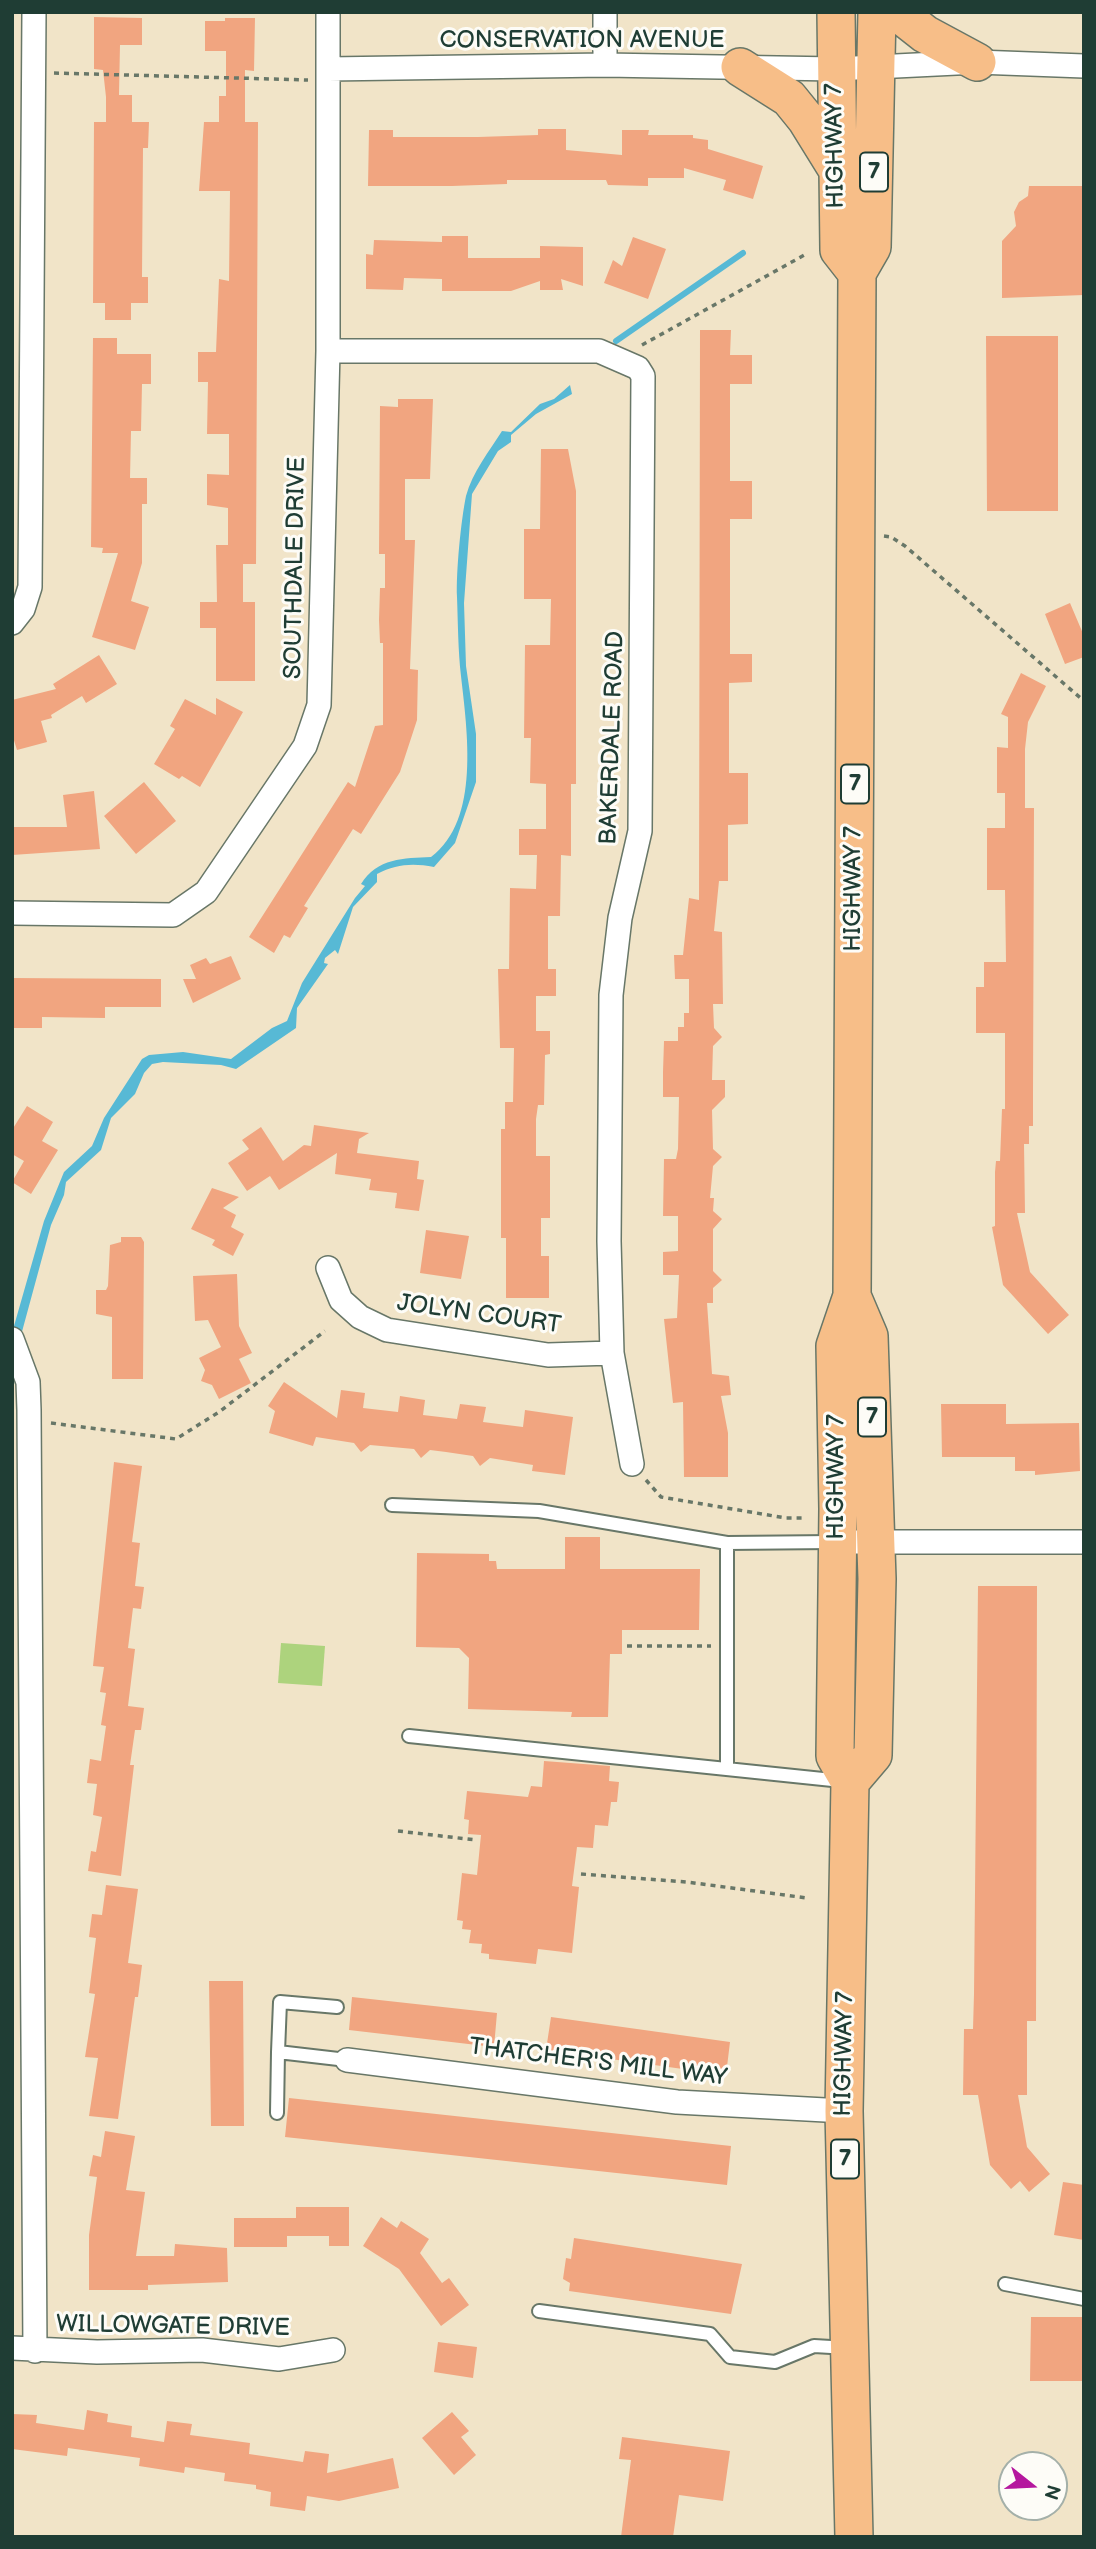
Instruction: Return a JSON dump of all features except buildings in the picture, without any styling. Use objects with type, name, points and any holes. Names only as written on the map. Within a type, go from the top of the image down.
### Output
[{"type":"main road","name":"HIGHWAY 7","points":[[836,12],[839,250],[857,272]]},
{"type":"main road","name":"HIGHWAY 7","points":[[854,2537],[844,2111],[850,1782],[835,1756],[835,1346],[852,1296],[857,272],[872,247],[877,12]]},
{"type":"main road","points":[[897,12],[925,34],[977,62]]},
{"type":"main road","points":[[740,67],[789,98],[806,119],[837,169]]},
{"type":"main road","name":"HIGHWAY 7","points":[[850,1782],[873,1755],[877,1542],[869,1336],[852,1296]]},
{"type":"street","points":[[12,623],[23,609],[30,587],[34,12]]},
{"type":"street","name":"SOUTHDALE DRIVE","points":[[12,913],[173,915],[206,892],[305,746],[319,705],[328,351],[328,12]]},
{"type":"street","points":[[605,12],[605,65]]},
{"type":"street","name":"CONSERVATION AVENUE","points":[[328,69],[605,65],[835,69],[977,62],[1084,66]]},
{"type":"street","points":[[328,351],[599,351],[638,368],[643,376]]},
{"type":"street","name":"BAKERDALE ROAD","points":[[632,1464],[612,1353],[609,1241],[611,995],[620,918],[640,831],[643,376]]},
{"type":"street","name":"JOLYN COURT","points":[[328,1268],[341,1300],[360,1317],[387,1330],[548,1355],[612,1353]]},
{"type":"street","points":[[12,1339],[28,1382],[21,1538],[24,2349]]},
{"type":"street","points":[[837,1542],[1084,1542]]},
{"type":"street","name":"THATCHER'S MILL WAY","points":[[347,2060],[677,2102],[844,2111]]},
{"type":"street","name":"WILLOWGATE DRIVE","points":[[24,2349],[202,2350],[279,2359],[334,2350]]},
{"type":"lane","points":[[392,1505],[539,1511],[727,1544],[837,1542]]},
{"type":"lane","points":[[727,1544],[727,1769]]},
{"type":"lane","points":[[409,1736],[850,1782]]},
{"type":"lane","points":[[277,2113],[280,2002],[337,2007]]},
{"type":"lane","points":[[278,2052],[347,2060]]},
{"type":"lane","points":[[1005,2284],[1084,2299]]},
{"type":"lane","points":[[539,2311],[710,2334],[730,2357],[775,2362],[814,2346],[849,2348]]},
{"type":"path","points":[[34,73],[309,80],[328,69]]},
{"type":"path","points":[[643,376],[631,351],[808,253]]},
{"type":"path","points":[[856,536],[891,537],[905,546],[1084,701]]},
{"type":"path","points":[[28,1421],[176,1439],[219,1412],[325,1331]]},
{"type":"path","points":[[632,1464],[661,1497],[786,1518],[803,1518]]},
{"type":"path","points":[[627,1646],[727,1646]]},
{"type":"path","points":[[398,1831],[476,1840]]},
{"type":"path","points":[[581,1874],[687,1882],[807,1898]]},
{"type":"green space","points":[[281,1643],[325,1646],[322,1686],[278,1683]]},
{"type":"water","points":[[570,385],[572,394],[536,414],[511,435],[511,442],[498,451],[472,494],[464,603],[466,666],[476,734],[476,782],[455,843],[434,867],[405,865],[377,874],[377,882],[353,907],[338,954],[335,950],[325,958],[324,963],[328,964],[297,1008],[296,1028],[236,1069],[221,1065],[163,1062],[152,1064],[144,1073],[135,1094],[111,1118],[101,1150],[66,1182],[64,1195],[51,1225],[20,1339],[12,1400],[12,1333],[44,1221],[64,1172],[92,1146],[104,1118],[142,1059],[149,1055],[183,1052],[231,1059],[272,1028],[287,1021],[302,983],[365,886],[361,884],[367,875],[392,861],[431,857],[447,841],[458,821],[467,773],[457,586],[466,496],[477,470],[502,431],[511,432],[540,404],[554,399]]},
{"type":"waterway","points":[[616,341],[743,253]]}]
